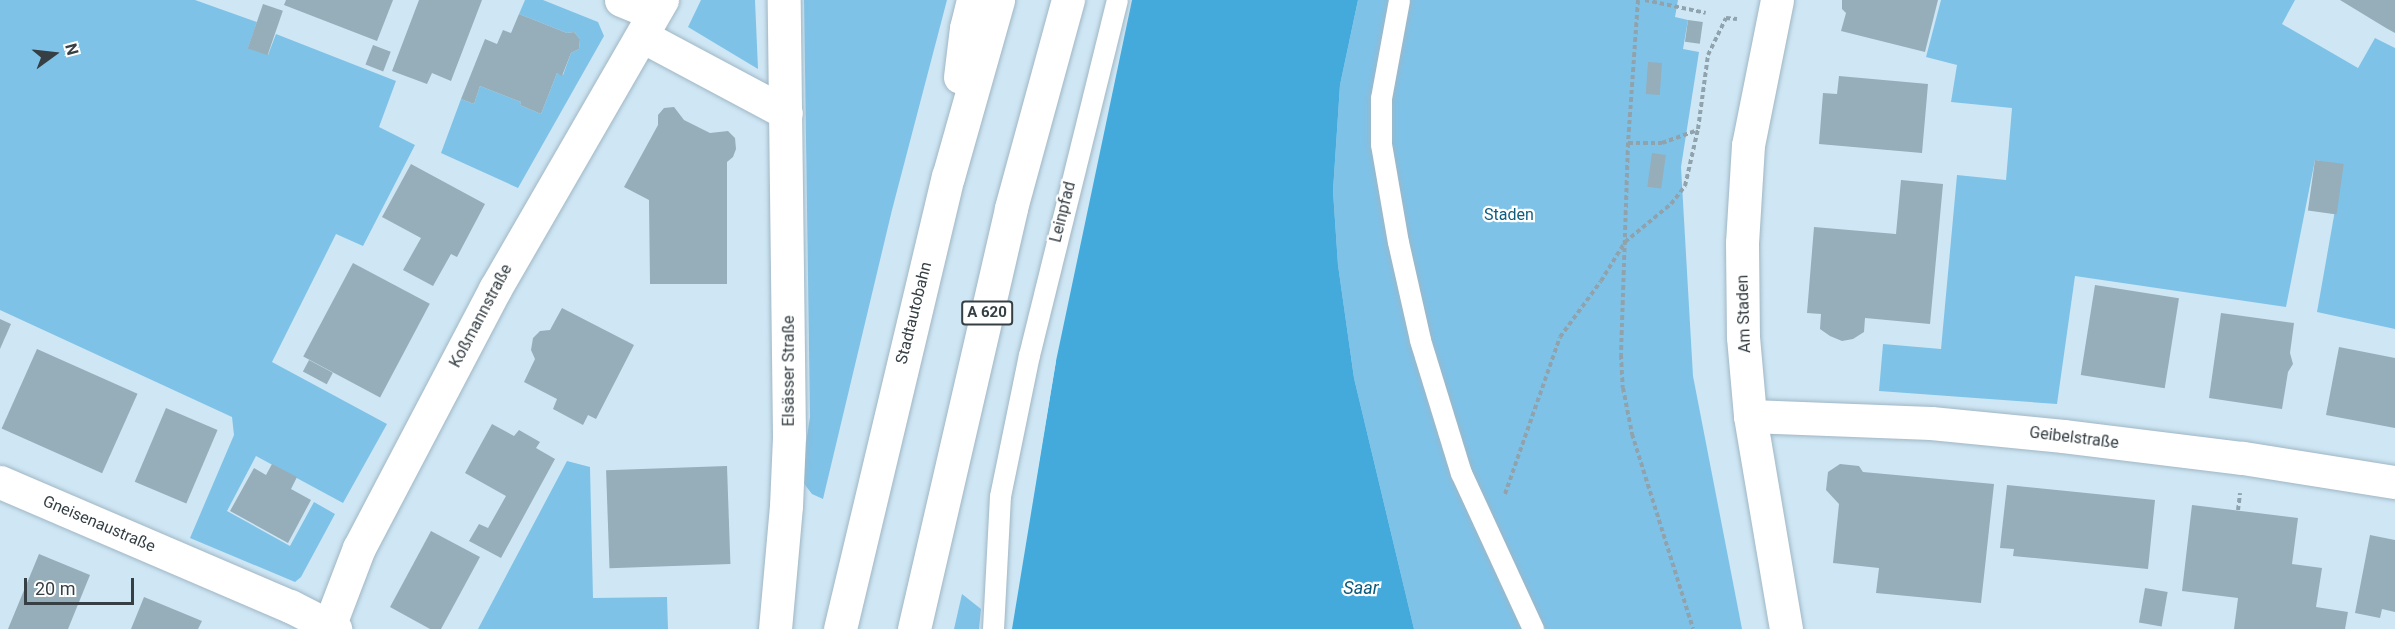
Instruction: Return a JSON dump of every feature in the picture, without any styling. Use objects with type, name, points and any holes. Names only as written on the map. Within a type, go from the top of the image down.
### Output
[{"type":"main road","points":[[621,0],[652,16],[786,113]]},
{"type":"main road","name":"Elsässer Straße","points":[[775,629],[786,506],[789,383],[784,0]]},
{"type":"main road","points":[[948,177],[966,28],[972,0]]},
{"type":"main road","name":"Stadtautobahn","points":[[840,629],[948,177],[998,0]]},
{"type":"main road","name":"A 620","points":[[914,629],[1011,208],[1068,0]]},
{"type":"main road","name":"Am Staden","points":[[1778,0],[1748,145],[1742,243],[1743,337],[1750,416],[1786,629]]},
{"type":"main road","name":"Koßmannstraße","points":[[331,627],[359,548],[495,289],[652,16]]},
{"type":"main road","name":"Geibelstraße","points":[[1750,416],[1931,423],[2063,436],[2243,458],[2395,482]]},
{"type":"main road","name":"Gneisenaustraße","points":[[0,482],[331,627]]},
{"type":"lane","name":"Leinpfad","points":[[993,629],[1000,496],[1021,426],[1077,154],[1117,0]]},
{"type":"lane","points":[[1399,0],[1382,98],[1381,144],[1387,193],[1420,340],[1461,473],[1533,629]]},
{"type":"path","points":[[1638,0],[1628,143],[1621,355],[1623,388],[1632,434],[1693,629]]},
{"type":"path","points":[[1645,0],[1706,13]]},
{"type":"path","points":[[1490,535],[1560,337],[1601,281],[1625,242],[1671,204],[1685,186],[1698,129],[1708,55],[1726,18]]},
{"type":"path","points":[[1628,143],[1662,143],[1698,129]]},
{"type":"path","points":[[2238,510],[2240,490]]},
{"type":"green space","points":[[0,0],[195,0],[257,22],[248,48],[268,55],[276,34],[396,81],[379,127],[415,145],[363,246],[336,234],[272,362],[387,424],[343,503],[256,456],[227,511],[290,546],[314,502],[335,514],[301,577],[295,582],[190,538],[234,435],[232,417],[0,310]]},
{"type":"green space","points":[[525,0],[543,0],[598,22],[604,36],[518,188],[441,153],[461,99],[474,104],[480,86],[521,102],[520,105],[541,114],[557,73],[563,75],[571,53],[579,49],[580,39],[574,32],[567,33],[519,14]]},
{"type":"green space","points":[[701,0],[755,0],[758,69],[688,27]]},
{"type":"green space","points":[[804,0],[947,0],[892,210],[823,499],[812,494],[801,475],[810,417]]},
{"type":"green space","name":"Staden","points":[[1358,0],[1678,0],[1675,17],[1688,20],[1683,49],[1699,52],[1681,167],[1693,376],[1742,629],[1414,629],[1354,378],[1338,265],[1333,191],[1340,85]]},
{"type":"green space","points":[[1941,0],[2295,0],[2282,24],[2358,68],[2375,38],[2395,48],[2395,329],[2317,312],[2343,165],[2315,160],[2286,307],[2075,276],[2057,404],[1879,391],[1883,344],[1941,349],[1957,175],[2006,180],[2012,108],[1951,102],[1957,65],[1926,57]]},
{"type":"green space","points":[[567,461],[590,467],[593,598],[667,597],[668,629],[478,629]]},
{"type":"green space","points":[[962,594],[981,609],[979,629],[954,629]]},
{"type":"water","name":"Saar","points":[[1132,0],[1358,0],[1340,85],[1333,191],[1338,265],[1354,378],[1414,629],[1012,629],[1056,361]]},
{"type":"pier","points":[[1054,360],[1056,361],[1032,503],[1029,502]]},
{"type":"building","points":[[286,0],[393,0],[377,41],[284,5]]},
{"type":"building","points":[[419,0],[482,0],[451,81],[432,73],[427,84],[392,71]]},
{"type":"building","points":[[1842,0],[1938,0],[1925,52],[1841,31],[1846,13],[1842,9]]},
{"type":"building","points":[[2340,0],[2395,0],[2395,33],[2386,28]]},
{"type":"building","points":[[263,4],[283,11],[268,55],[248,48]]},
{"type":"building","points":[[519,14],[567,33],[574,32],[580,39],[579,49],[571,53],[562,76],[557,73],[541,114],[520,105],[521,102],[480,86],[474,104],[461,99],[485,39],[497,44],[503,30],[511,33]]},
{"type":"building","points":[[1688,20],[1703,22],[1700,44],[1685,42]]},
{"type":"building","points":[[373,45],[391,52],[383,71],[365,65]]},
{"type":"building","points":[[1648,62],[1662,63],[1660,95],[1646,94]]},
{"type":"building","points":[[1839,76],[1928,84],[1922,153],[1819,144],[1823,93],[1837,94]]},
{"type":"building","points":[[674,107],[684,120],[710,133],[728,131],[735,138],[736,149],[733,157],[727,162],[727,284],[650,284],[649,200],[624,187],[658,125],[658,115],[664,108]]},
{"type":"building","points":[[1652,153],[1666,155],[1661,189],[1647,187]]},
{"type":"building","points":[[2315,160],[2344,164],[2337,215],[2308,211]]},
{"type":"building","points":[[411,164],[485,204],[457,257],[451,254],[433,286],[403,270],[421,238],[382,217]]},
{"type":"building","points":[[1901,180],[1943,184],[1930,324],[1865,318],[1864,332],[1853,339],[1842,341],[1820,329],[1821,314],[1807,313],[1814,227],[1896,234]]},
{"type":"building","points":[[353,263],[430,304],[380,397],[303,357]]},
{"type":"building","points":[[2095,285],[2179,298],[2165,388],[2081,375]]},
{"type":"building","points":[[562,308],[634,345],[596,419],[588,415],[583,425],[553,409],[557,399],[524,382],[535,359],[531,350],[533,338],[540,331],[550,330]]},
{"type":"building","points":[[2221,313],[2294,323],[2290,353],[2293,364],[2288,372],[2282,409],[2209,398]]},
{"type":"building","points":[[0,319],[11,324],[0,349]]},
{"type":"building","points":[[2339,347],[2395,358],[2395,428],[2326,415]]},
{"type":"building","points":[[37,349],[137,394],[102,473],[2,428]]},
{"type":"building","points":[[309,360],[333,373],[327,384],[303,371]]},
{"type":"building","points":[[166,408],[218,430],[186,504],[135,482]]},
{"type":"building","points":[[492,424],[514,436],[519,430],[540,442],[536,448],[555,459],[501,558],[469,541],[479,524],[488,528],[506,496],[465,473]]},
{"type":"building","points":[[272,464],[297,477],[291,489],[311,500],[288,543],[230,511],[254,468],[266,475]]},
{"type":"building","points":[[1840,464],[1859,466],[1863,472],[1994,484],[1981,603],[1876,593],[1879,568],[1833,563],[1839,504],[1826,490],[1828,472]]},
{"type":"building","points":[[727,466],[730,564],[609,568],[606,470]]},
{"type":"building","points":[[2007,485],[2155,500],[2148,569],[2013,556],[2014,549],[2000,548]]},
{"type":"building","points":[[2192,505],[2298,518],[2292,564],[2322,568],[2316,607],[2348,612],[2345,629],[2234,629],[2238,598],[2182,591]]},
{"type":"building","points":[[431,531],[480,557],[441,629],[430,629],[390,607]]},
{"type":"building","points":[[2370,535],[2395,540],[2395,612],[2382,609],[2380,618],[2355,613]]},
{"type":"building","points":[[39,554],[90,575],[68,629],[8,629]]},
{"type":"building","points":[[2145,588],[2168,592],[2162,626],[2139,622]]},
{"type":"building","points":[[144,597],[202,621],[198,629],[131,629]]}]
